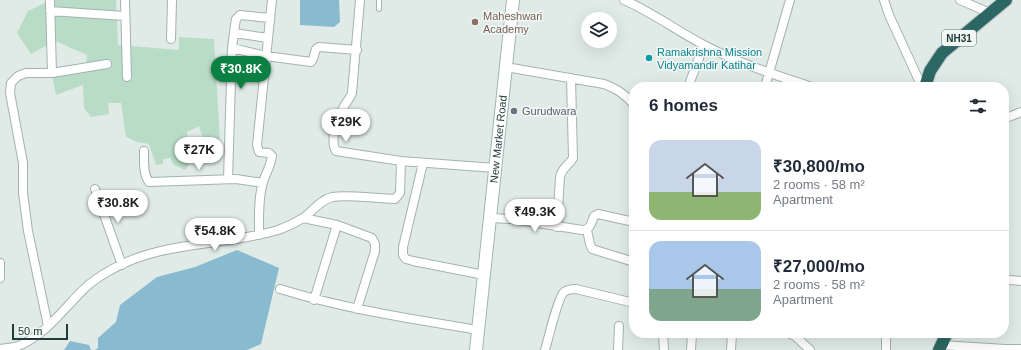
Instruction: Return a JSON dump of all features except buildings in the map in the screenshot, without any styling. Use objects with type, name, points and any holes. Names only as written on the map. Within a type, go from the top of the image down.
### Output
[{"type":"highway","name":"NH31","points":[[926,82],[930,71],[942,53],[1006,0]]},
{"type":"highway","points":[[940,347],[944,338]]},
{"type":"street","points":[[50,0],[52,73]]},
{"type":"street","points":[[125,0],[127,77]]},
{"type":"street","points":[[171,39],[172,0]]},
{"type":"street","points":[[259,235],[258,212],[263,183],[272,161],[272,156],[269,153],[259,152],[257,145],[272,0]]},
{"type":"street","points":[[360,0],[357,50],[352,93],[349,101],[340,113],[333,136],[333,147],[336,151],[401,161],[495,168]]},
{"type":"street","name":"New Market Road","points":[[476,350],[513,0]]},
{"type":"street","points":[[624,0],[647,11],[704,45],[769,73],[797,82]]},
{"type":"street","points":[[766,82],[790,0]]},
{"type":"street","points":[[884,0],[889,15],[922,82]]},
{"type":"street","points":[[960,0],[990,13]]},
{"type":"street","points":[[50,11],[125,16]]},
{"type":"street","points":[[228,179],[232,48],[236,19],[240,15],[270,18]]},
{"type":"street","points":[[234,33],[268,38]]},
{"type":"street","points":[[690,82],[704,45]]},
{"type":"street","points":[[232,48],[266,56],[311,62],[318,47],[357,50]]},
{"type":"street","points":[[48,326],[26,224],[23,194],[23,163],[10,93],[11,83],[18,76],[26,73],[52,73],[107,64]]},
{"type":"street","points":[[506,67],[604,84],[616,88],[629,98]]},
{"type":"street","points":[[558,227],[560,177],[562,170],[573,158],[571,78]]},
{"type":"street","points":[[1009,117],[1021,112]]},
{"type":"street","points":[[144,151],[145,172],[146,178],[149,182],[236,179],[263,183]]},
{"type":"street","points":[[0,349],[18,348],[48,326],[85,287],[109,271],[141,256],[177,247],[259,235],[279,229],[303,218],[322,202],[331,197],[343,196],[395,199],[400,193],[401,161]]},
{"type":"street","points":[[423,163],[403,247],[403,255],[406,260],[484,275]]},
{"type":"street","points":[[95,189],[122,265]]},
{"type":"street","points":[[629,221],[598,214],[594,216],[590,227],[587,230],[592,249],[629,260]]},
{"type":"street","points":[[303,218],[337,225],[372,238],[375,244],[375,251],[357,309]]},
{"type":"street","points":[[490,218],[512,219],[558,227],[587,230]]},
{"type":"street","points":[[314,300],[337,225]]},
{"type":"street","points":[[0,263],[0,278]]},
{"type":"street","points":[[1009,281],[1021,281]]},
{"type":"street","points":[[545,350],[563,293],[570,289],[576,289],[629,302]]},
{"type":"street","points":[[280,290],[314,300],[357,309],[478,330]]},
{"type":"street","points":[[618,350],[619,326]]},
{"type":"street","points":[[663,338],[664,350]]},
{"type":"street","points":[[691,350],[692,338]]},
{"type":"street","points":[[731,350],[732,338]]},
{"type":"street","points":[[797,338],[810,350]]},
{"type":"street","points":[[886,338],[886,350]]},
{"type":"street","points":[[940,347],[1005,350],[1021,349]]},
{"type":"lane","points":[[379,0],[379,9]]},
{"type":"green space","points":[[51,0],[116,0],[118,45],[179,50],[179,37],[214,39],[220,142],[204,142],[199,126],[187,132],[190,162],[185,170],[174,165],[170,158],[163,159],[163,164],[156,165],[149,144],[137,142],[126,137],[121,103],[108,103],[109,114],[91,117],[84,108],[83,85],[56,95],[52,76],[85,73],[87,55],[55,41],[31,54],[17,33],[28,11]]},
{"type":"water","points":[[300,0],[339,0],[340,22],[334,27],[300,25]]},
{"type":"water","points":[[237,250],[279,268],[261,344],[247,350],[95,350],[98,348],[98,338],[116,322],[120,305],[157,277],[195,267]]},
{"type":"water","points":[[70,341],[89,345],[91,350],[64,350]]},
{"type":"place","name":"Maheshwari Academy","points":[[475,22]]},
{"type":"place","name":"Ramakrishna Mission Vidyamandir Katihar","points":[[649,58]]},
{"type":"place","name":"Gurudwara","points":[[514,111]]}]
